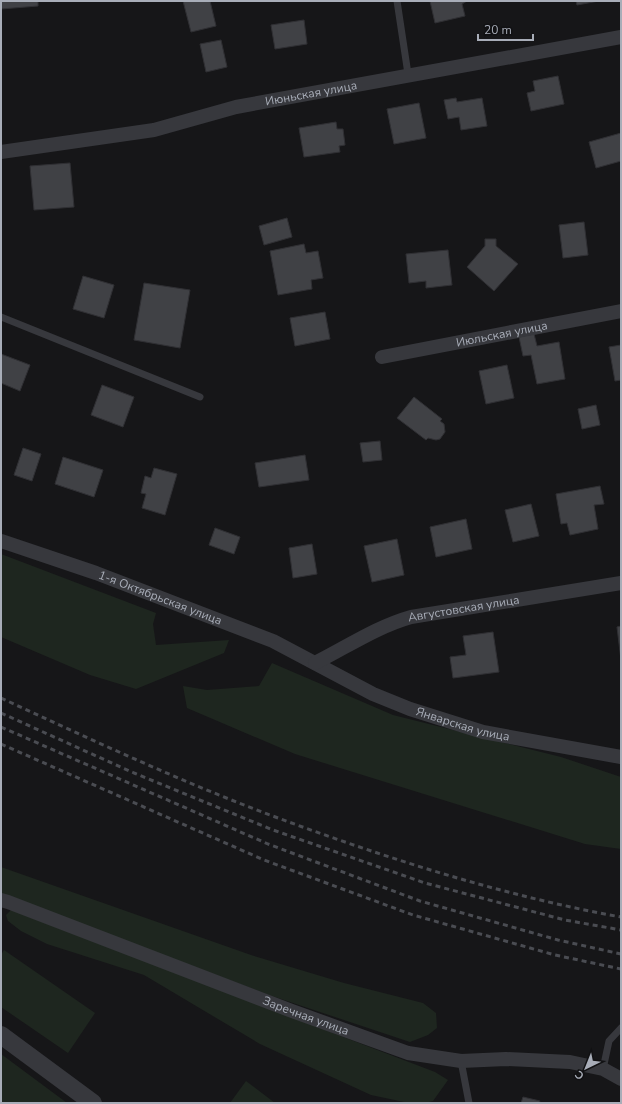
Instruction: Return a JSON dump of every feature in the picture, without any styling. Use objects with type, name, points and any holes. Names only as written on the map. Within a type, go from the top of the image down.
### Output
[{"type":"street","name":"Июньская улица","points":[[1,152],[154,130],[236,107],[408,74],[621,37]]},
{"type":"street","name":"Июльская улица","points":[[382,357],[621,311]]},
{"type":"street","name":"1-я Октябрьская улица","points":[[1,541],[62,560],[274,641],[315,663]]},
{"type":"street","name":"Августовская улица","points":[[315,663],[363,636],[390,624],[411,617],[621,583]]},
{"type":"street","name":"Январская улица","points":[[315,663],[378,696],[469,728],[621,757]]},
{"type":"street","name":"Заречная улица","points":[[1,900],[361,1037],[408,1053],[461,1061],[506,1059],[570,1062],[602,1069],[621,1079]]},
{"type":"street","points":[[1,1035],[93,1103]]},
{"type":"lane","points":[[397,1],[408,74]]},
{"type":"lane","points":[[1,317],[200,397]]},
{"type":"lane","points":[[602,1069],[609,1041],[621,1028]]},
{"type":"lane","points":[[461,1061],[469,1103]]},
{"type":"shaded area","points":[[1,554],[156,613],[153,624],[156,645],[229,640],[224,653],[136,689],[90,675],[1,637]]},
{"type":"shaded area","points":[[272,663],[393,715],[561,757],[621,777],[621,849],[585,844],[295,754],[187,708],[183,686],[207,690],[259,686]]},
{"type":"shaded area","points":[[1,867],[251,955],[344,983],[423,1003],[436,1013],[437,1028],[428,1035],[410,1042],[269,995],[1,894]]},
{"type":"shaded area","points":[[11,910],[435,1072],[448,1080],[433,1101],[425,1103],[409,1103],[371,1095],[260,1044],[144,975],[47,944],[21,931],[8,921],[6,915]]},
{"type":"shaded area","points":[[4,950],[95,1013],[68,1053],[1,1007],[1,955]]},
{"type":"shaded area","points":[[1,1054],[67,1103],[1,1103]]},
{"type":"shaded area","points":[[246,1081],[275,1103],[230,1103]]},
{"type":"building","points":[[1,1],[38,1],[38,6],[1,9]]},
{"type":"building","points":[[183,1],[210,1],[216,26],[191,32]]},
{"type":"building","points":[[430,1],[467,1],[462,4],[465,16],[435,23]]},
{"type":"building","points":[[576,1],[599,1],[577,5]]},
{"type":"building","points":[[304,20],[307,44],[275,49],[271,25]]},
{"type":"building","points":[[221,40],[227,67],[206,72],[200,44]]},
{"type":"building","points":[[558,76],[564,104],[531,111],[527,93],[535,91],[533,81]]},
{"type":"building","points":[[456,98],[457,102],[482,98],[487,126],[461,130],[459,117],[448,119],[444,100]]},
{"type":"building","points":[[419,103],[426,138],[394,144],[387,109]]},
{"type":"building","points":[[336,122],[337,129],[343,129],[345,145],[339,146],[340,152],[304,157],[299,128]]},
{"type":"building","points":[[621,133],[621,161],[596,168],[589,142]]},
{"type":"building","points":[[70,163],[74,207],[34,210],[30,166]]},
{"type":"building","points":[[287,218],[292,237],[264,245],[259,226]]},
{"type":"building","points":[[584,222],[588,255],[563,258],[559,225]]},
{"type":"building","points":[[485,239],[496,239],[496,246],[518,264],[494,291],[467,267],[485,246]]},
{"type":"building","points":[[304,244],[306,253],[318,251],[323,278],[311,280],[312,289],[278,295],[270,251]]},
{"type":"building","points":[[448,250],[452,285],[426,288],[426,281],[409,283],[406,254]]},
{"type":"building","points":[[83,276],[114,285],[104,318],[73,309]]},
{"type":"building","points":[[144,283],[190,290],[180,348],[134,340]]},
{"type":"building","points":[[325,312],[330,339],[295,346],[290,318]]},
{"type":"building","points":[[534,334],[537,346],[559,342],[565,379],[537,384],[531,355],[523,356],[519,337]]},
{"type":"building","points":[[621,345],[621,380],[615,381],[609,347]]},
{"type":"building","points":[[1,354],[30,365],[20,391],[1,383]]},
{"type":"building","points":[[507,365],[514,398],[486,404],[479,371]]},
{"type":"building","points":[[102,385],[134,397],[123,427],[91,415]]},
{"type":"building","points":[[414,397],[442,419],[440,421],[444,424],[445,432],[440,439],[436,440],[428,438],[426,440],[397,418]]},
{"type":"building","points":[[596,405],[600,425],[582,429],[578,409]]},
{"type":"building","points":[[380,441],[382,460],[363,462],[360,443]]},
{"type":"building","points":[[23,448],[41,454],[32,481],[14,475]]},
{"type":"building","points":[[305,455],[309,480],[259,487],[255,463]]},
{"type":"building","points":[[63,457],[103,470],[94,497],[55,484]]},
{"type":"building","points":[[154,468],[177,474],[165,515],[142,508],[146,494],[141,493],[145,476],[151,478]]},
{"type":"building","points":[[600,486],[604,504],[594,505],[598,529],[570,535],[567,523],[561,524],[556,494]]},
{"type":"building","points":[[531,504],[539,536],[513,542],[505,510]]},
{"type":"building","points":[[466,519],[472,549],[436,557],[430,527]]},
{"type":"building","points":[[215,528],[240,537],[234,554],[209,545]]},
{"type":"building","points":[[397,539],[404,575],[372,582],[364,546]]},
{"type":"building","points":[[312,544],[317,574],[293,578],[289,548]]},
{"type":"building","points":[[621,626],[621,660],[617,627]]},
{"type":"building","points":[[493,632],[499,672],[453,678],[450,657],[466,655],[463,636]]},
{"type":"building","points":[[523,1097],[540,1101],[539,1103],[521,1103]]},
{"type":"railway","points":[[1,698],[173,776],[243,805],[362,848],[490,887],[621,917]]},
{"type":"railway","points":[[1,713],[134,773],[273,830],[425,883],[565,920],[621,930]]},
{"type":"railway","points":[[1,727],[268,844],[420,901],[558,940],[621,954]]},
{"type":"railway","points":[[1,744],[264,860],[413,915],[555,955],[621,969]]}]
